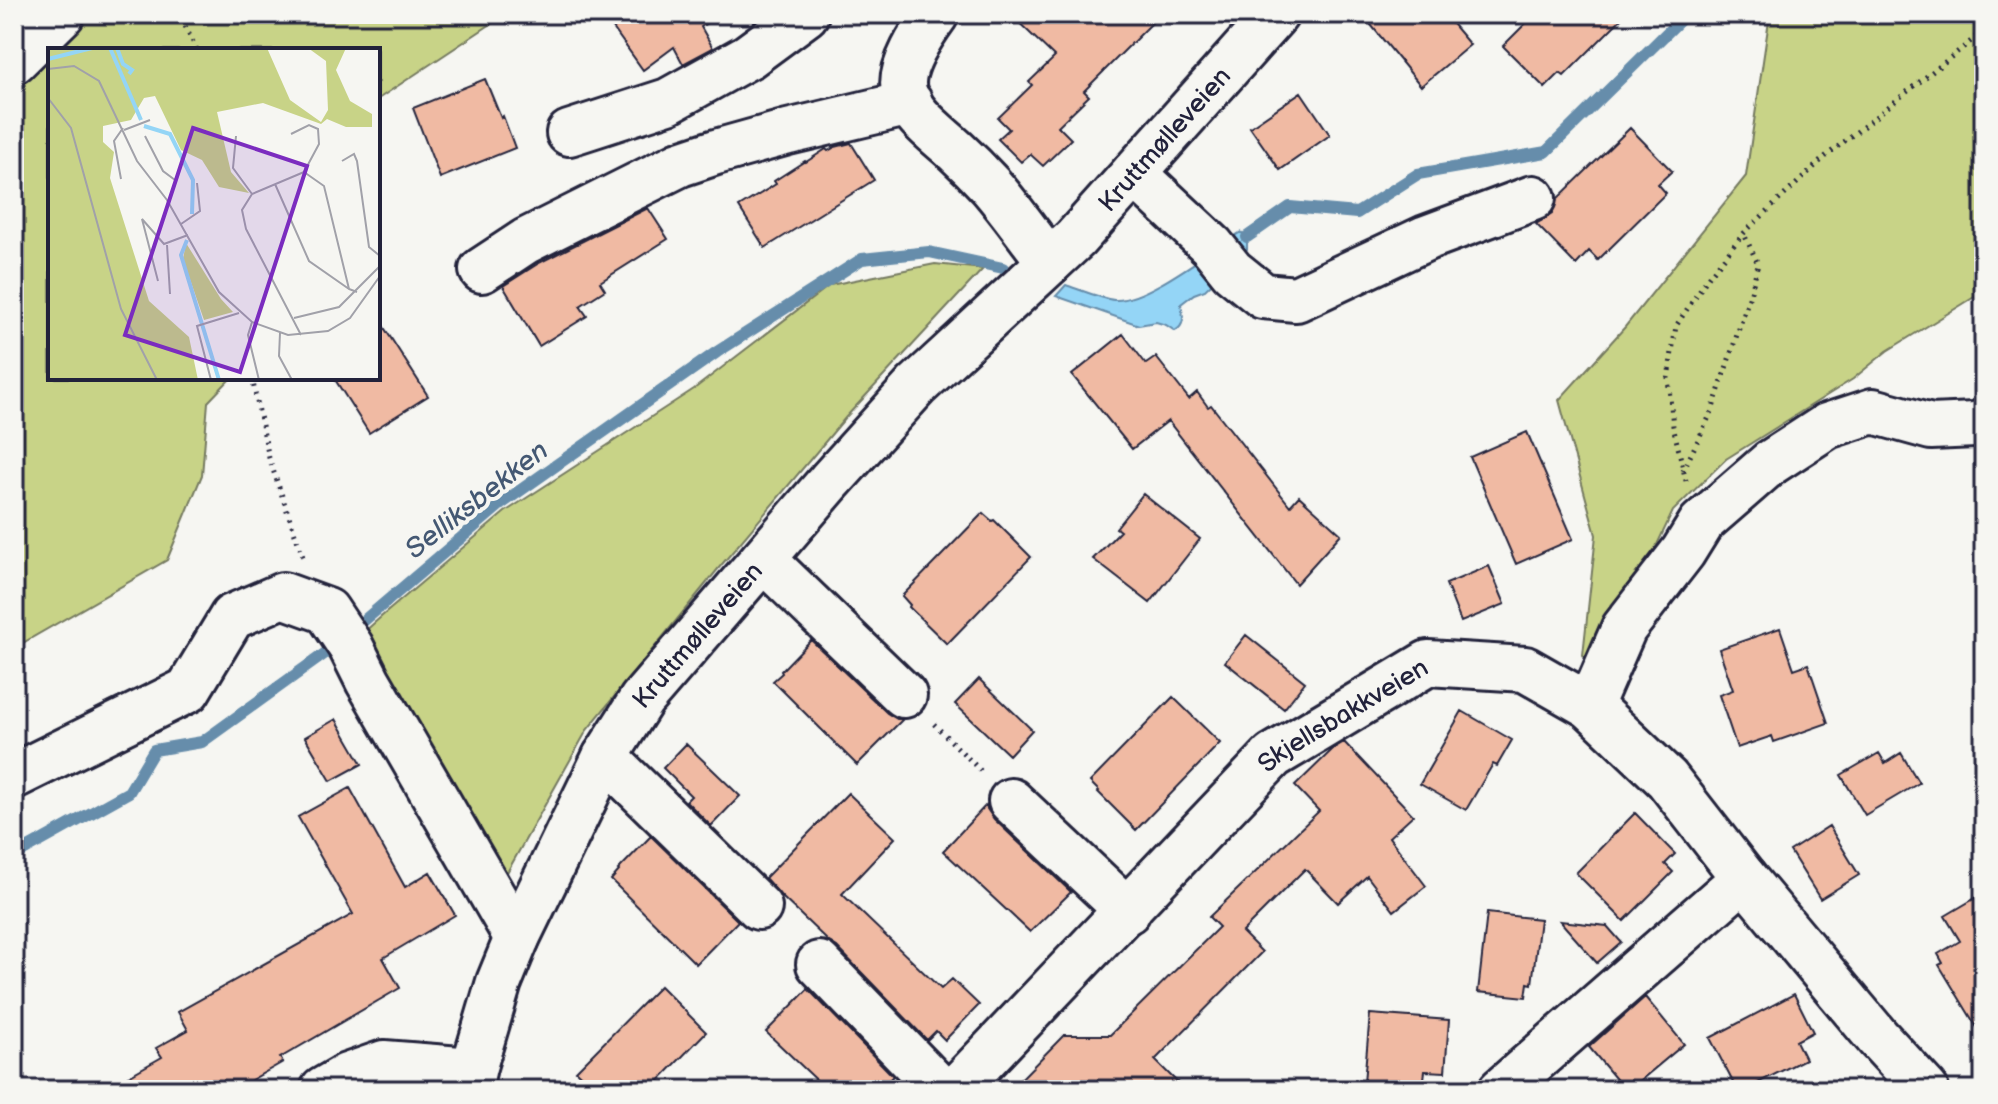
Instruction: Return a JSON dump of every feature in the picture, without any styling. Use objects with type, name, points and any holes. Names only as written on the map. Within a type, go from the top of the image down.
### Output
[{"type":"street","points":[[14,61],[62,14]]},
{"type":"street","points":[[569,133],[668,101],[749,56],[806,14]]},
{"type":"street","points":[[936,14],[911,54],[903,78],[904,92],[929,128],[991,186],[1050,262]]},
{"type":"street","name":"Kruttmølleveien","points":[[472,1080],[499,982],[517,938],[605,757],[642,699],[916,386],[1075,239],[1276,14]]},
{"type":"street","points":[[482,270],[526,241],[680,164],[788,132],[910,103]]},
{"type":"street","points":[[1134,173],[1263,296],[1296,299],[1426,238],[1533,198]]},
{"type":"street","points":[[1590,706],[1624,628],[1683,552],[1701,523],[1770,463],[1827,426],[1873,411],[1931,427],[1984,422]]},
{"type":"street","points":[[763,559],[904,695]]},
{"type":"street","points":[[14,776],[188,690],[232,617],[283,595],[327,611],[351,647],[517,938]]},
{"type":"street","name":"Skjellsbakkveien","points":[[955,1090],[1273,756],[1428,663],[1525,669],[1590,706],[1667,779],[1744,878],[1878,1038],[1926,1090]]},
{"type":"street","points":[[605,757],[759,907]]},
{"type":"street","points":[[1011,801],[1128,911]]},
{"type":"street","points":[[1501,1090],[1744,878]]},
{"type":"street","points":[[819,964],[941,1090]]},
{"type":"street","points":[[323,1090],[347,1076],[384,1063],[472,1080]]},
{"type":"path","points":[[175,14],[183,22],[196,48]]},
{"type":"path","points":[[1701,523],[1682,472],[1673,426],[1668,378],[1676,326],[1709,276],[1744,233],[1826,156],[1975,38],[1984,25]]},
{"type":"path","points":[[1682,472],[1712,411],[1751,292],[1758,264],[1744,233]]},
{"type":"path","points":[[252,380],[269,458],[298,545],[327,611]]},
{"type":"path","points":[[904,695],[1011,801]]},
{"type":"green space","points":[[14,14],[506,14],[380,98],[380,48],[48,48],[48,380],[229,380],[208,402],[202,475],[167,560],[14,648]]},
{"type":"green space","points":[[1770,14],[1984,14],[1984,291],[1887,351],[1853,379],[1726,459],[1673,511],[1596,673],[1583,655],[1596,535],[1559,400],[1625,327],[1746,176]]},
{"type":"green space","points":[[935,264],[983,269],[846,417],[587,730],[505,876],[353,642],[505,512],[694,389],[830,285]]},
{"type":"water","points":[[1241,232],[1247,237],[1247,249],[1205,290],[1181,304],[1182,323],[1175,331],[1156,322],[1139,325],[1056,296],[1066,285],[1109,299],[1127,299],[1178,274]]},
{"type":"building","points":[[603,14],[719,14],[701,27],[713,48],[683,64],[674,47],[643,70]]},
{"type":"building","points":[[1010,14],[1161,14],[1084,91],[1089,96],[1058,126],[1071,139],[1043,166],[1030,154],[1021,162],[998,139],[1009,129],[998,118],[1055,57]]},
{"type":"building","points":[[1362,14],[1444,14],[1470,45],[1421,86]]},
{"type":"building","points":[[1535,14],[1626,14],[1564,76],[1560,73],[1545,88],[1503,46]]},
{"type":"building","points":[[485,79],[515,148],[440,178],[413,108]]},
{"type":"building","points":[[1301,92],[1330,135],[1280,170],[1250,127]]},
{"type":"building","points":[[1630,128],[1672,171],[1658,184],[1666,193],[1598,260],[1589,251],[1576,265],[1536,224],[1552,214],[1557,199]]},
{"type":"building","points":[[851,143],[874,180],[765,248],[739,207],[826,149],[828,151]]},
{"type":"building","points":[[648,208],[668,239],[600,282],[605,290],[580,306],[587,316],[539,346],[503,286],[539,263]]},
{"type":"building","points":[[380,321],[428,396],[369,433],[335,380],[380,380]]},
{"type":"building","points":[[1123,334],[1146,364],[1156,357],[1189,399],[1197,392],[1208,407],[1211,405],[1290,506],[1299,496],[1341,534],[1296,584],[1168,421],[1132,449],[1072,375]]},
{"type":"building","points":[[1527,432],[1573,539],[1516,564],[1470,457]]},
{"type":"building","points":[[1143,494],[1200,539],[1150,603],[1093,559],[1120,531],[1116,528]]},
{"type":"building","points":[[983,513],[1031,557],[947,644],[909,607],[902,596]]},
{"type":"building","points":[[1489,566],[1505,604],[1461,622],[1446,584]]},
{"type":"building","points":[[1780,628],[1794,669],[1808,664],[1828,723],[1774,742],[1772,736],[1737,748],[1719,695],[1733,690],[1719,649]]},
{"type":"building","points":[[1246,635],[1305,682],[1284,709],[1225,662]]},
{"type":"building","points":[[811,640],[887,713],[903,719],[857,765],[773,681]]},
{"type":"building","points":[[979,679],[1032,730],[1009,755],[955,704]]},
{"type":"building","points":[[1173,697],[1220,743],[1136,830],[1090,782]]},
{"type":"building","points":[[1462,711],[1512,740],[1497,766],[1493,764],[1466,810],[1420,784]]},
{"type":"building","points":[[336,719],[362,764],[331,781],[305,737]]},
{"type":"building","points":[[1344,742],[1413,815],[1389,837],[1426,886],[1394,911],[1367,876],[1338,903],[1305,869],[1242,932],[1262,952],[1155,1060],[1185,1090],[1010,1090],[1064,1035],[1110,1035],[1219,927],[1209,917],[1319,811],[1295,786]]},
{"type":"building","points":[[686,744],[740,796],[711,826],[686,801],[691,796],[663,768]]},
{"type":"building","points":[[1879,753],[1885,763],[1901,753],[1919,783],[1865,815],[1841,775]]},
{"type":"building","points":[[350,788],[405,887],[430,872],[455,915],[383,958],[400,988],[280,1058],[283,1062],[234,1090],[104,1090],[162,1057],[156,1048],[188,1030],[178,1012],[353,914],[298,817]]},
{"type":"building","points":[[848,793],[895,838],[842,894],[941,989],[952,979],[979,1005],[945,1040],[936,1031],[927,1040],[765,878]]},
{"type":"building","points":[[987,804],[994,819],[1071,892],[1030,932],[943,851]]},
{"type":"building","points":[[1635,813],[1675,854],[1665,864],[1673,872],[1624,921],[1576,873]]},
{"type":"building","points":[[1829,826],[1859,875],[1820,899],[1790,851]]},
{"type":"building","points":[[651,836],[738,921],[696,964],[611,880]]},
{"type":"building","points":[[1984,893],[1984,1039],[1939,965],[1943,963],[1938,954],[1960,941],[1945,916]]},
{"type":"building","points":[[1487,913],[1540,919],[1532,984],[1528,983],[1526,997],[1478,992]]},
{"type":"building","points":[[1560,921],[1607,926],[1621,942],[1597,963]]},
{"type":"building","points":[[660,986],[706,1032],[650,1090],[596,1090],[576,1071]]},
{"type":"building","points":[[808,989],[893,1076],[879,1090],[827,1090],[766,1032]]},
{"type":"building","points":[[1794,994],[1813,1032],[1796,1041],[1805,1059],[1744,1090],[1737,1090],[1710,1038]]},
{"type":"building","points":[[1645,997],[1684,1044],[1629,1090],[1625,1090],[1589,1047]]},
{"type":"building","points":[[1370,1014],[1449,1020],[1445,1072],[1425,1071],[1423,1087],[1364,1082]]},
{"type":"waterway","points":[[1247,237],[1290,207],[1357,213],[1418,174],[1546,152],[1686,14]]},
{"type":"waterway","name":"Selliksbekken","points":[[14,856],[129,792],[154,750],[202,742],[327,652],[501,504],[717,352],[862,259],[929,252],[1003,268]]}]
